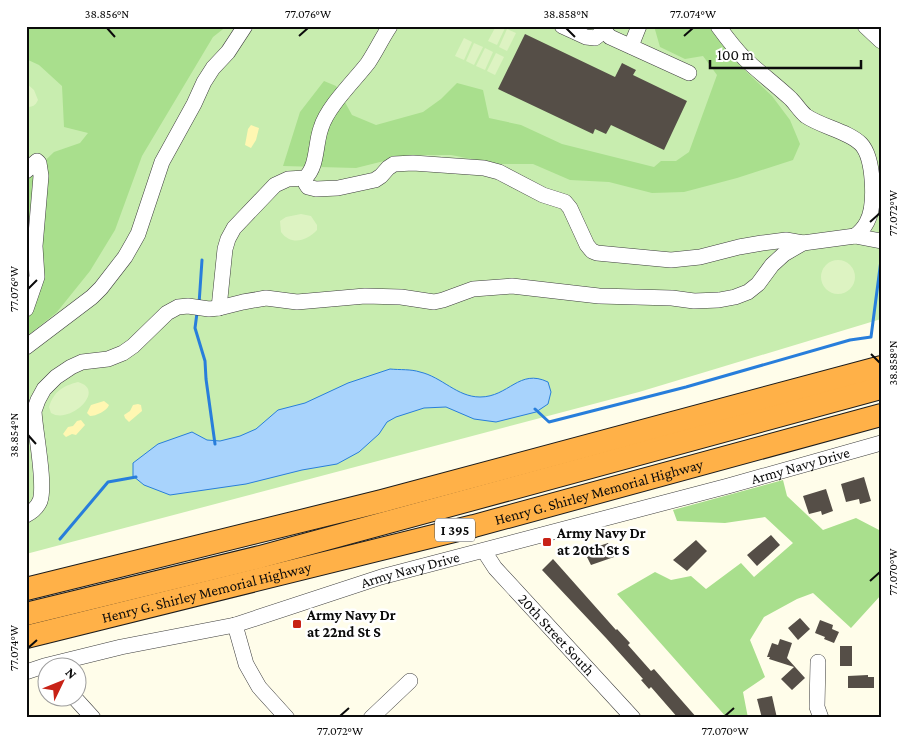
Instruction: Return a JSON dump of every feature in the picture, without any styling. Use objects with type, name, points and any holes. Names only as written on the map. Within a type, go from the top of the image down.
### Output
[{"type":"highway","points":[[829,381],[881,356]]},
{"type":"highway","points":[[26,589],[382,501],[881,367]]},
{"type":"highway","points":[[26,614],[260,557],[881,388]]},
{"type":"highway","name":"Henry G. Shirley Memorial Highway","points":[[26,637],[474,526],[881,415]]},
{"type":"street","points":[[26,347],[92,297],[125,256],[138,234],[162,162],[204,82],[213,68],[228,52],[245,26]]},
{"type":"street","points":[[214,309],[228,239],[234,228],[275,185],[308,176],[316,157],[321,127],[336,102],[369,62],[390,26]]},
{"type":"street","points":[[562,26],[586,37],[595,38],[605,29],[610,37],[689,74]]},
{"type":"street","points":[[631,46],[639,26]]},
{"type":"street","points":[[718,26],[743,57],[792,100],[806,116],[854,139],[861,144],[867,153],[870,162],[872,204],[868,220],[854,236]]},
{"type":"street","points":[[865,26],[881,41]]},
{"type":"street","points":[[26,309],[37,277],[35,246],[41,176],[34,160]]},
{"type":"street","points":[[305,178],[306,184],[312,188],[338,188],[375,180],[394,164],[413,163],[484,168],[499,172],[544,195],[565,202],[570,208],[587,245],[592,251],[608,255],[641,256],[671,260],[700,257],[739,246],[762,242],[786,240],[803,243],[854,236],[879,241]]},
{"type":"street","points":[[26,515],[36,508],[40,500],[42,484],[34,411],[44,389],[64,372],[82,362],[108,359],[123,353],[133,346],[167,312],[178,307],[188,306],[214,309],[266,298],[297,302],[365,296],[401,297],[434,302],[473,289],[512,286],[608,297],[672,298],[694,301],[719,300],[748,292],[758,284],[778,260],[803,243]]},
{"type":"street","name":"Army Navy Drive","points":[[88,656],[130,645],[235,625],[381,577],[728,486],[881,443]]},
{"type":"street","name":"20th Street South","points":[[484,551],[495,568],[633,718]]},
{"type":"street","points":[[235,625],[246,664],[259,687],[287,718]]},
{"type":"street","points":[[818,662],[817,707],[821,718]]},
{"type":"street","points":[[371,718],[410,681]]},
{"type":"street","points":[[82,706],[93,718]]},
{"type":"green space","points":[[26,26],[881,26],[881,319],[639,392],[26,554]]},
{"type":"green space","points":[[26,26],[227,26],[213,37],[142,156],[115,230],[90,271],[57,312],[26,337],[26,179],[54,152],[80,143],[88,133],[64,127],[62,86],[39,65],[26,59]]},
{"type":"green space","points":[[496,26],[505,28],[497,45],[488,41]]},
{"type":"green space","points":[[654,26],[708,26],[733,59],[772,96],[790,120],[800,144],[793,160],[684,192],[652,193],[609,182],[570,180],[533,164],[497,164],[451,155],[408,155],[356,168],[283,166],[300,112],[324,81],[336,86],[352,115],[376,125],[423,112],[441,99],[457,83],[483,90],[489,118],[521,125],[562,144],[654,167],[661,161],[676,161],[689,152],[717,75],[703,56],[685,59],[660,47]]},
{"type":"green space","points":[[507,29],[516,33],[507,51],[499,47]]},
{"type":"green space","points":[[464,38],[472,42],[464,60],[455,56]]},
{"type":"green space","points":[[474,43],[483,47],[474,65],[466,61]]},
{"type":"green space","points":[[485,48],[493,52],[485,70],[476,66]]},
{"type":"green space","points":[[496,53],[504,57],[495,75],[487,71]]},
{"type":"green space","points":[[26,83],[34,90],[38,100],[35,105],[30,107],[26,107]]},
{"type":"green space","points":[[301,214],[311,216],[317,225],[317,230],[304,239],[289,239],[281,232],[280,221],[286,217]]},
{"type":"green space","points":[[838,260],[850,265],[855,277],[850,289],[838,294],[826,289],[821,277],[826,265]]},
{"type":"green space","points":[[78,382],[86,386],[89,392],[82,405],[76,411],[67,414],[51,413],[49,407],[56,393],[68,385]]},
{"type":"green space","points":[[783,480],[787,496],[823,530],[856,518],[881,531],[881,595],[851,628],[813,593],[797,599],[764,617],[750,640],[765,677],[743,692],[748,718],[727,718],[617,594],[655,572],[671,580],[691,576],[706,589],[741,563],[754,577],[793,543],[765,517],[725,523],[677,521],[673,510]]},
{"type":"sand","points":[[251,125],[259,128],[256,140],[251,148],[245,145],[248,129]]},
{"type":"sand","points":[[104,401],[109,405],[104,411],[92,416],[87,413],[91,405]]},
{"type":"sand","points":[[133,405],[141,405],[142,411],[129,422],[124,415],[130,411]]},
{"type":"sand","points":[[81,420],[85,425],[76,435],[72,434],[66,437],[63,434],[68,427]]},
{"type":"water","points":[[390,369],[413,370],[435,378],[464,394],[472,396],[490,396],[529,378],[548,382],[551,392],[548,404],[536,412],[496,422],[474,419],[446,407],[424,408],[387,422],[379,434],[359,452],[337,464],[302,470],[246,484],[170,495],[144,485],[133,476],[133,463],[158,444],[192,432],[207,440],[220,441],[240,436],[256,429],[278,410],[305,403],[348,383]]},
{"type":"building","points":[[525,34],[615,77],[622,63],[636,70],[633,75],[687,101],[664,150],[611,125],[606,134],[595,129],[593,134],[498,89]]},
{"type":"building","points":[[864,477],[871,501],[860,504],[859,499],[846,502],[841,484]]},
{"type":"building","points":[[826,489],[833,511],[822,515],[821,511],[809,514],[803,496]]},
{"type":"building","points":[[771,535],[780,545],[757,566],[747,555]]},
{"type":"building","points":[[696,540],[707,551],[687,571],[673,560]]},
{"type":"building","points":[[608,543],[614,557],[591,565],[584,551]]},
{"type":"building","points":[[553,559],[616,630],[630,643],[628,645],[651,671],[654,669],[697,718],[678,718],[651,687],[649,689],[641,680],[643,679],[542,570]]},
{"type":"building","points":[[800,618],[810,629],[798,640],[788,628]]},
{"type":"building","points":[[820,620],[833,625],[832,629],[839,632],[834,643],[815,633]]},
{"type":"building","points":[[780,639],[792,643],[787,658],[805,678],[792,690],[781,679],[794,667],[767,657],[772,643],[778,645]]},
{"type":"building","points":[[840,646],[852,646],[852,666],[840,666]]},
{"type":"building","points":[[868,675],[868,677],[874,677],[874,688],[848,688],[848,676]]},
{"type":"building","points":[[772,696],[777,718],[762,718],[757,699]]},
{"type":"waterway","points":[[199,304],[202,260]]},
{"type":"waterway","points":[[535,409],[549,422],[686,387],[850,340],[871,337],[881,260]]},
{"type":"waterway","points":[[197,313],[195,328],[205,361],[215,444]]},
{"type":"waterway","points":[[60,539],[108,482],[136,477]]},
{"type":"place","name":"Army Navy Dr at 20th St S","points":[[547,542]]},
{"type":"place","name":"Army Navy Dr at 22nd St S","points":[[297,624]]}]
